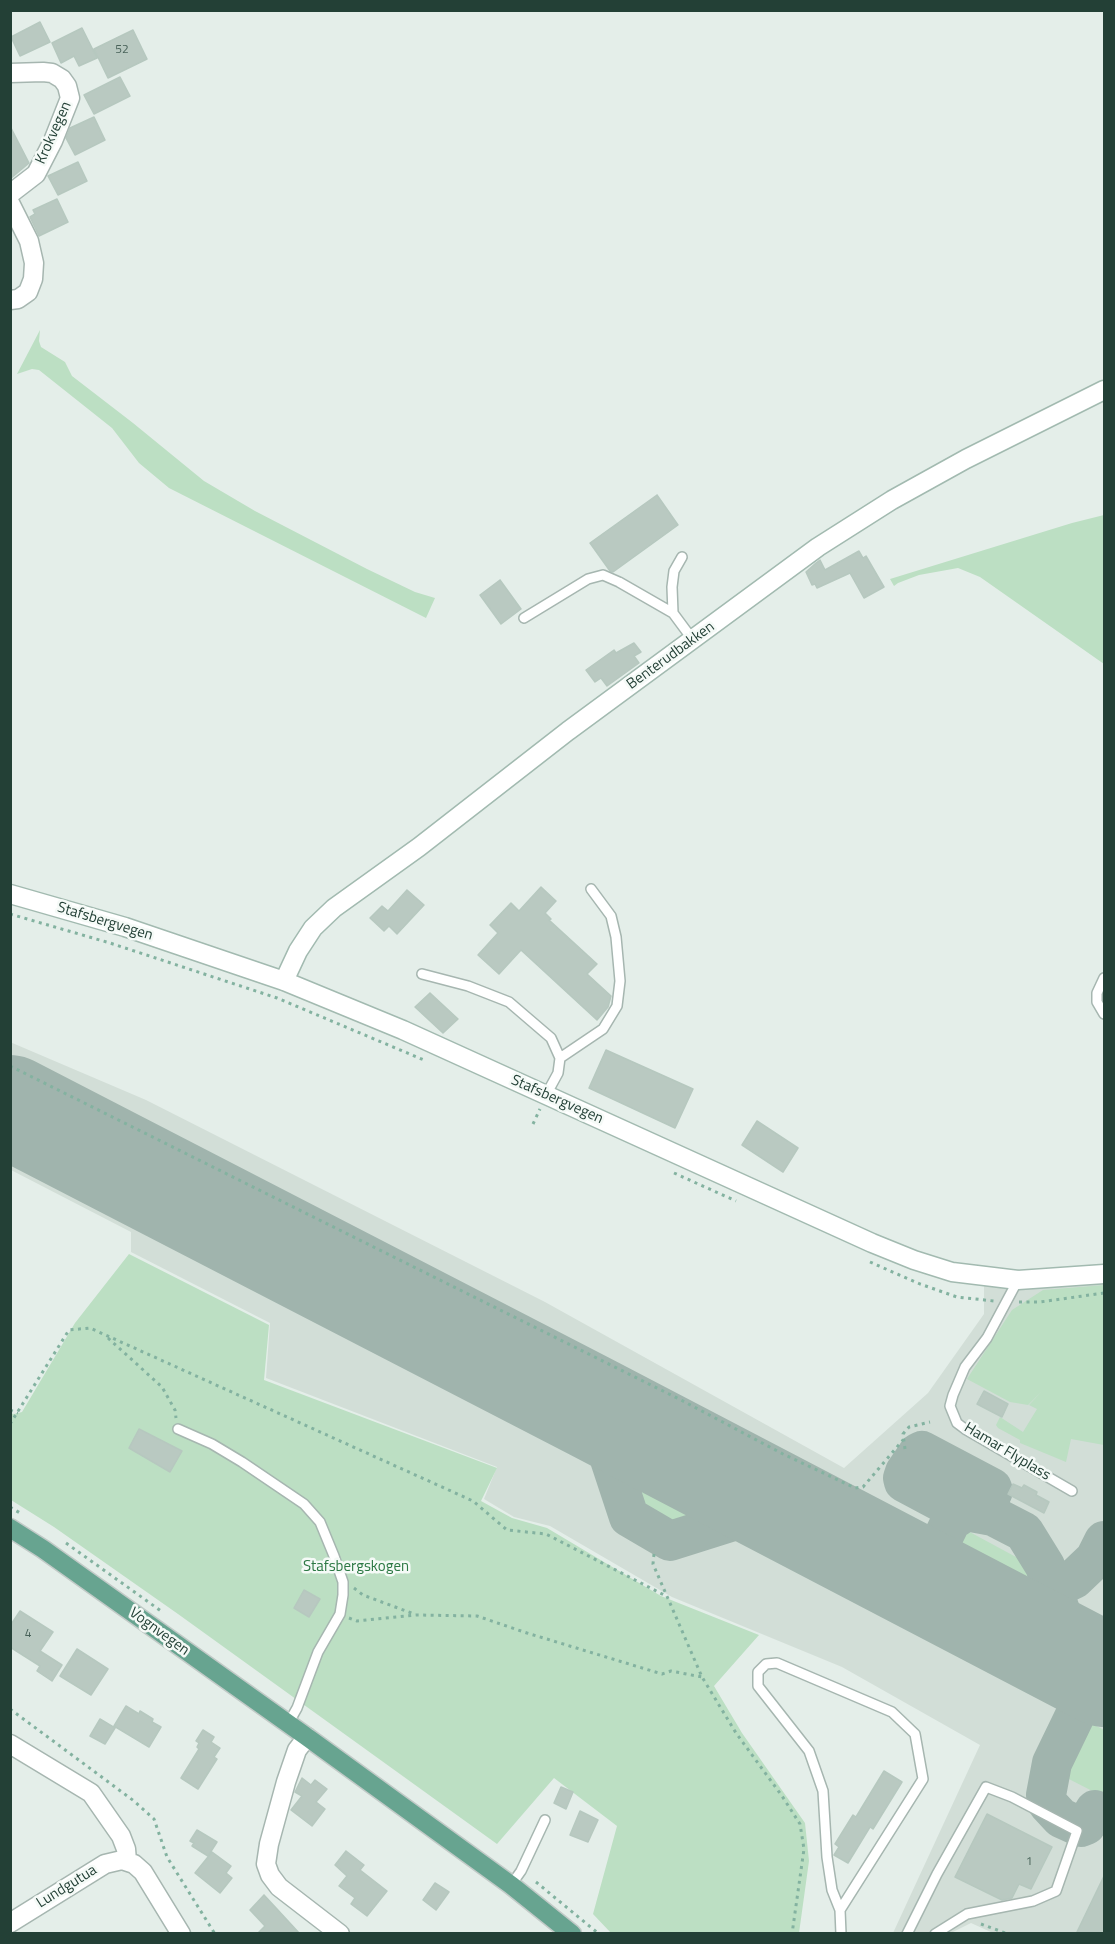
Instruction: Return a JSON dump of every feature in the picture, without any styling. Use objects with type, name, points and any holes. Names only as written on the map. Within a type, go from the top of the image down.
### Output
[{"type":"main road","name":"Krokvegen","points":[[10,72],[52,74],[62,79],[70,94],[53,141],[36,174],[10,194]]},
{"type":"main road","points":[[10,203],[29,241],[34,263],[33,279],[27,292],[18,299],[10,300]]},
{"type":"main road","name":"Benterudbakken","points":[[284,981],[298,951],[313,928],[334,908],[419,847],[568,731],[818,547],[862,518],[966,459],[1104,390]]},
{"type":"main road","name":"Stafsbergvegen","points":[[10,894],[125,927],[284,981],[403,1030],[914,1260],[952,1272],[1018,1280],[1104,1274]]},
{"type":"main road","name":"Vognvegen","points":[[10,1528],[43,1549],[307,1737],[511,1885],[572,1934]]},
{"type":"main road","points":[[307,1737],[297,1750],[285,1782],[269,1844],[267,1869],[279,1887],[340,1934]]},
{"type":"main road","points":[[10,1744],[91,1792],[121,1836],[126,1849],[127,1861],[143,1872],[181,1934]]},
{"type":"main road","name":"Lundgutua","points":[[10,1923],[105,1864],[116,1860],[127,1861]]},
{"type":"lane","points":[[673,614],[674,571],[682,557]]},
{"type":"lane","points":[[524,618],[588,579],[603,575],[673,614],[693,640]]},
{"type":"lane","points":[[560,1058],[603,1029],[616,1006],[620,981],[616,937],[611,915],[591,889]]},
{"type":"lane","points":[[422,974],[468,986],[509,1002],[552,1038],[560,1058],[558,1073],[546,1095]]},
{"type":"lane","points":[[1104,978],[1097,993],[1097,1002],[1104,1014]]},
{"type":"lane","name":"Hamar Flyplass","points":[[1018,1280],[987,1338],[965,1367],[950,1406],[957,1422],[965,1429],[1072,1491]]},
{"type":"lane","points":[[178,1429],[212,1444],[304,1504],[320,1522],[343,1582],[340,1614],[318,1652],[297,1708],[288,1724]]},
{"type":"lane","points":[[840,1910],[923,1779],[915,1734],[892,1712],[777,1663],[766,1664],[758,1672],[758,1686],[809,1751],[823,1791],[827,1857],[832,1890],[840,1910],[842,1934]]},
{"type":"lane","points":[[907,1934],[932,1884],[986,1788],[1012,1797],[1077,1831],[1056,1891],[1033,1901],[967,1914],[935,1934]]},
{"type":"lane","points":[[511,1885],[521,1871],[545,1820]]},
{"type":"path","points":[[10,914],[110,943],[277,998],[425,1060]]},
{"type":"path","points":[[10,1066],[855,1488],[863,1487],[903,1440]]},
{"type":"path","points":[[670,1171],[745,1205]]},
{"type":"path","points":[[861,1257],[920,1284],[957,1297],[1007,1302],[1041,1302],[1104,1293]]},
{"type":"path","points":[[10,1424],[69,1330],[90,1328],[473,1501],[507,1530],[546,1534],[666,1596]]},
{"type":"path","points":[[105,1335],[162,1387],[175,1410],[178,1429]]},
{"type":"path","points":[[10,1410],[18,1413]]},
{"type":"path","points":[[905,1449],[903,1434],[909,1427],[930,1422]]},
{"type":"path","points":[[654,1554],[653,1564],[702,1677],[736,1733],[800,1824],[804,1849],[792,1934]]},
{"type":"path","points":[[343,1582],[348,1583],[363,1595],[416,1615]]},
{"type":"path","points":[[340,1614],[357,1621],[416,1615],[477,1616],[662,1674],[671,1671],[702,1677]]},
{"type":"path","points":[[967,1914],[979,1924],[1008,1934]]},
{"type":"shaded area","points":[[10,1042],[146,1100],[545,1302],[844,1468],[928,1393],[984,1314],[984,1284],[1026,1289],[1104,1283],[1104,1933],[993,1933],[971,1923],[951,1933],[893,1933],[980,1745],[842,1667],[672,1597],[550,1526],[514,1517],[484,1499],[497,1467],[266,1378],[270,1323],[131,1252],[131,1232],[11,1170]]},
{"type":"green space","points":[[40,330],[41,347],[65,362],[72,376],[204,481],[255,511],[367,569],[415,592],[435,598],[426,618],[169,488],[139,463],[112,428],[39,370],[32,369],[17,374]]},
{"type":"green space","points":[[1104,515],[1104,664],[980,577],[958,568],[919,575],[894,586],[890,579],[1072,523]]},
{"type":"green space","name":"Stafsbergskogen","points":[[129,1254],[269,1325],[264,1380],[497,1468],[481,1501],[512,1518],[547,1528],[661,1596],[759,1635],[714,1686],[742,1733],[805,1823],[809,1861],[799,1933],[611,1933],[593,1914],[617,1826],[554,1778],[497,1844],[178,1614],[54,1527],[11,1500],[10,1413],[22,1412],[75,1323]]},
{"type":"green space","points":[[1104,1285],[1104,1445],[1071,1439],[1066,1462],[1020,1443],[1020,1440],[996,1425],[1000,1417],[1023,1432],[1037,1409],[1029,1405],[1042,1391],[1028,1405],[1010,1402],[967,1379],[1012,1310],[1043,1290]]},
{"type":"green space","points":[[607,1427],[757,1506],[679,1531],[633,1507]]},
{"type":"green space","points":[[966,1530],[1029,1564],[1040,1574],[1056,1625],[1053,1634],[941,1576]]},
{"type":"green space","points":[[1084,1719],[1104,1730],[1104,1797],[1061,1775],[1060,1764]]},
{"type":"building","points":[[40,22],[50,42],[20,56],[11,37]]},
{"type":"building","points":[[82,28],[97,58],[79,66],[74,56],[61,63],[52,43]]},
{"type":"building","points":[[133,30],[147,59],[108,78],[94,49]]},
{"type":"building","points":[[120,77],[130,96],[94,114],[84,95]]},
{"type":"building","points":[[94,117],[105,140],[75,155],[66,138],[70,128]]},
{"type":"building","points":[[10,126],[29,163],[10,179]]},
{"type":"building","points":[[78,162],[87,181],[58,195],[48,176]]},
{"type":"building","points":[[57,199],[68,222],[39,236],[30,217],[35,214],[33,210]]},
{"type":"building","points":[[657,495],[678,525],[613,572],[610,571],[590,543]]},
{"type":"building","points":[[859,551],[863,558],[866,556],[884,587],[864,598],[850,573],[817,588],[815,584],[812,585],[806,572],[820,560],[825,570]]},
{"type":"building","points":[[500,580],[521,609],[501,624],[480,595]]},
{"type":"building","points":[[634,643],[641,652],[634,656],[639,663],[607,686],[601,678],[595,682],[586,670],[614,650],[616,653]]},
{"type":"building","points":[[541,887],[556,901],[545,913],[551,919],[549,920],[597,964],[587,974],[611,996],[608,1007],[597,1020],[521,950],[499,974],[478,955],[498,933],[490,925],[511,903],[519,911]]},
{"type":"building","points":[[407,890],[424,905],[397,934],[389,926],[384,931],[370,918],[382,906],[388,911]]},
{"type":"building","points":[[430,993],[458,1019],[443,1033],[415,1007]]},
{"type":"building","points":[[606,1050],[693,1089],[675,1128],[589,1088]]},
{"type":"building","points":[[757,1121],[798,1148],[783,1172],[742,1145]]},
{"type":"building","points":[[984,1391],[1008,1404],[1002,1417],[977,1404]]},
{"type":"building","points":[[139,1429],[182,1451],[170,1472],[129,1448]]},
{"type":"building","points":[[1013,1484],[1022,1488],[1024,1485],[1049,1502],[1044,1513],[1008,1494]]},
{"type":"building","points":[[304,1590],[320,1599],[309,1617],[294,1608]]},
{"type":"building","points":[[20,1611],[53,1632],[40,1651],[62,1665],[52,1681],[37,1671],[40,1666],[10,1647],[10,1626]]},
{"type":"building","points":[[77,1649],[108,1669],[91,1695],[60,1676]]},
{"type":"building","points":[[126,1706],[139,1714],[140,1711],[161,1727],[149,1747],[114,1726]]},
{"type":"building","points":[[100,1719],[115,1728],[105,1744],[90,1736]]},
{"type":"building","points":[[203,1730],[214,1737],[211,1742],[220,1748],[214,1757],[217,1759],[198,1789],[181,1778],[199,1749],[197,1747],[199,1743],[196,1741]]},
{"type":"building","points":[[884,1771],[902,1782],[873,1829],[870,1827],[848,1863],[834,1855],[839,1847],[835,1844],[853,1815],[856,1817]]},
{"type":"building","points":[[302,1778],[311,1785],[315,1780],[327,1789],[316,1802],[325,1809],[312,1826],[291,1810],[302,1796],[295,1792]]},
{"type":"building","points":[[561,1787],[573,1792],[566,1809],[554,1803]]},
{"type":"building","points":[[580,1811],[598,1820],[588,1842],[570,1835]]},
{"type":"building","points":[[987,1814],[1052,1847],[1031,1889],[1019,1884],[1012,1898],[1002,1900],[955,1877]]},
{"type":"building","points":[[197,1830],[217,1842],[208,1856],[192,1846],[194,1843],[190,1841]]},
{"type":"building","points":[[346,1851],[364,1865],[360,1870],[387,1891],[367,1916],[351,1904],[355,1898],[339,1886],[347,1876],[335,1865]]},
{"type":"building","points":[[212,1852],[231,1866],[226,1873],[232,1878],[220,1893],[195,1873]]},
{"type":"building","points":[[1104,1876],[1104,1934],[1076,1934]]},
{"type":"building","points":[[435,1883],[449,1892],[436,1910],[423,1900]]},
{"type":"building","points":[[264,1895],[300,1934],[257,1934],[265,1926],[250,1910]]},
{"type":"taxiway","points":[[593,1408],[629,1517],[670,1541],[781,1506]]},
{"type":"taxiway","points":[[951,1521],[953,1511],[949,1506],[904,1482],[905,1472],[918,1453],[922,1451],[992,1488],[989,1500]]},
{"type":"taxiway","points":[[913,1575],[919,1574],[929,1566],[951,1521],[966,1511],[993,1516],[1024,1532],[1045,1566],[1072,1646],[1085,1665],[1085,1690],[1082,1701],[1052,1763],[1046,1795],[1048,1804],[1061,1818],[1081,1827],[1086,1825],[1095,1810]]},
{"type":"taxiway","points":[[1053,1589],[1074,1579],[1095,1559],[1104,1541]]},
{"type":"runway","points":[[10,1107],[1104,1675]]}]
